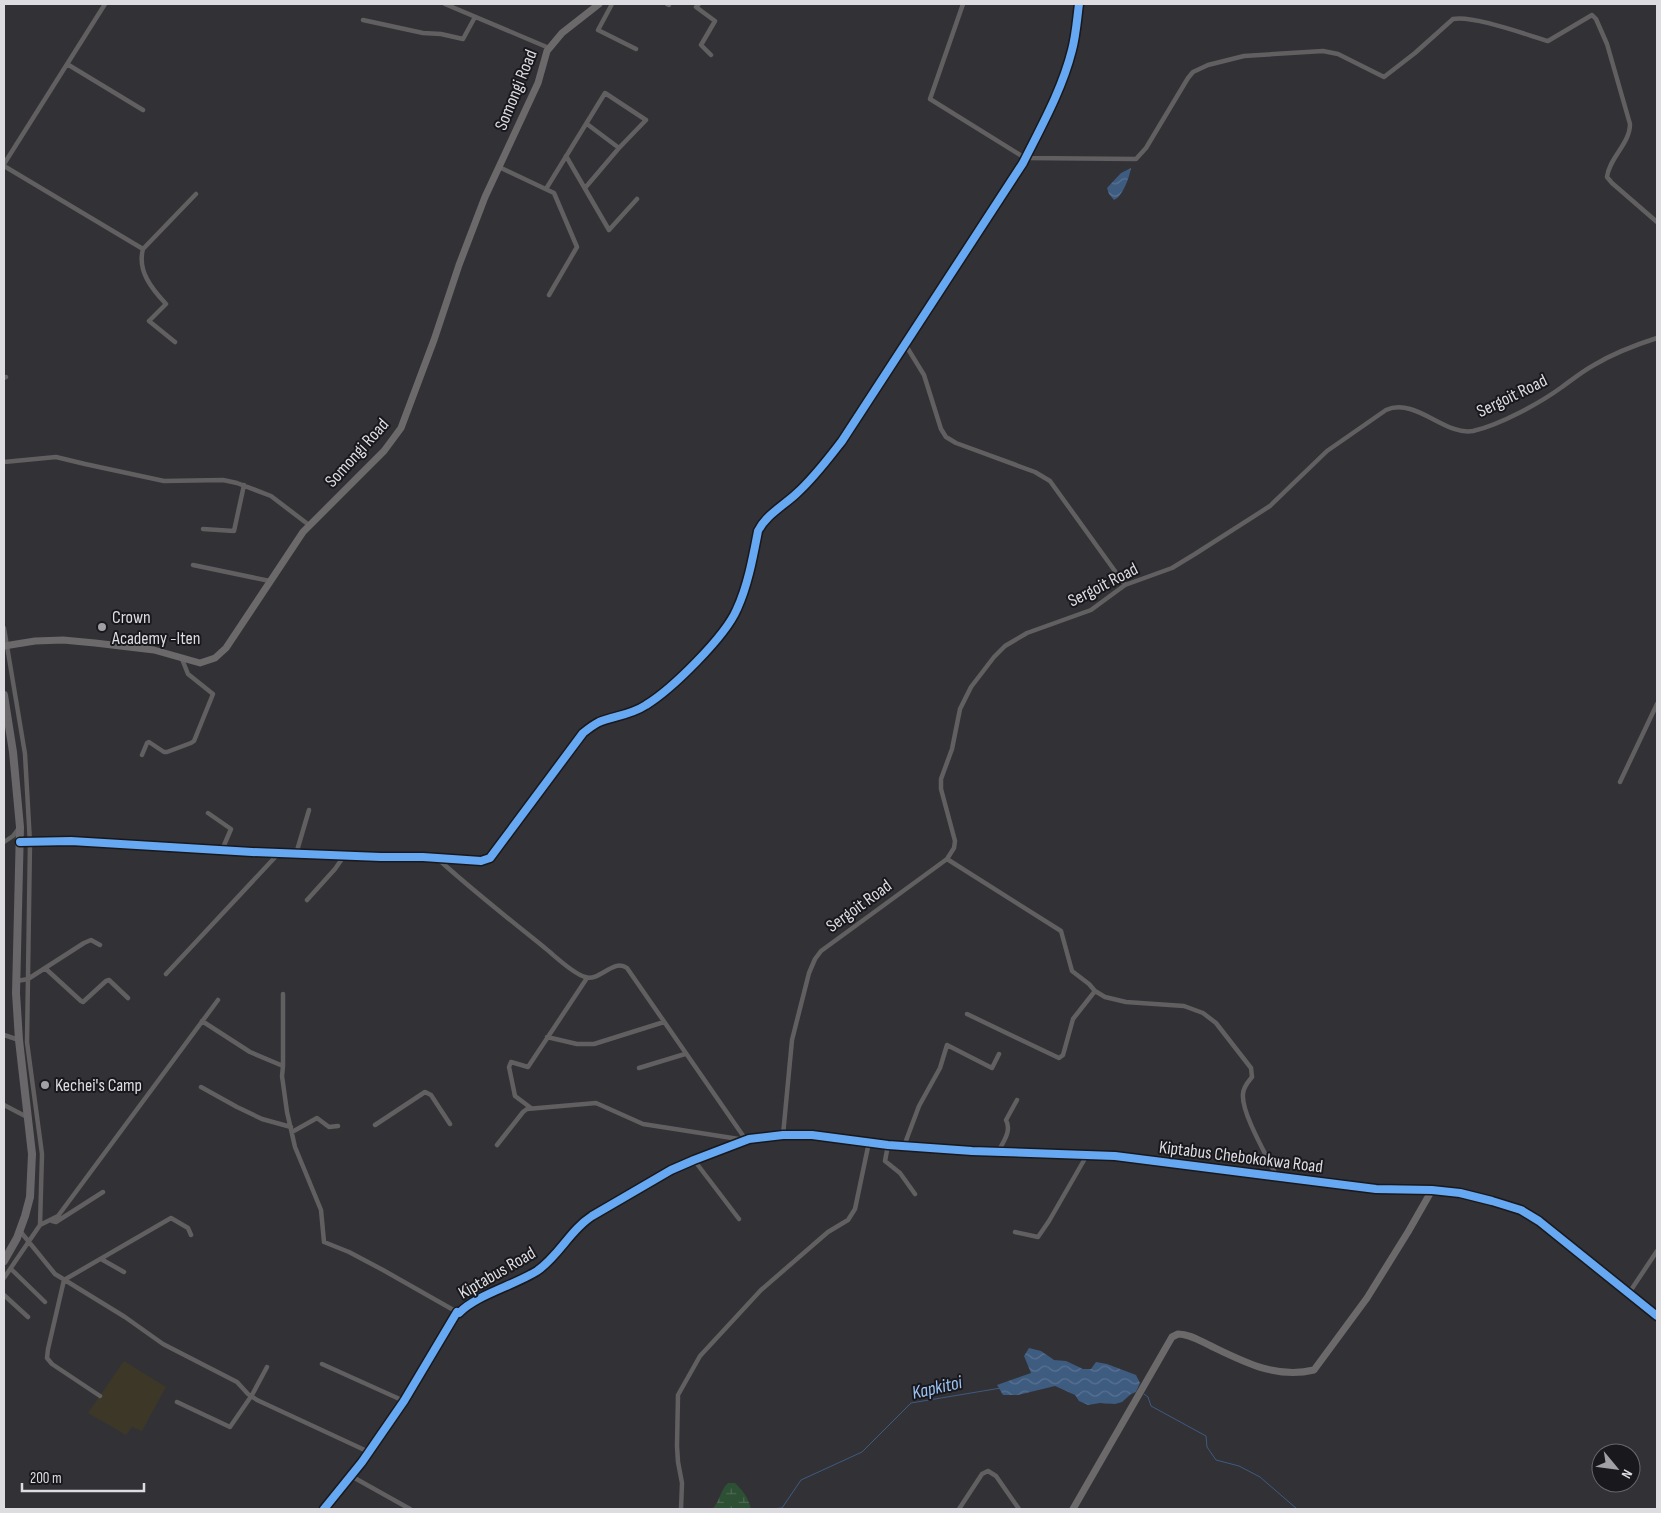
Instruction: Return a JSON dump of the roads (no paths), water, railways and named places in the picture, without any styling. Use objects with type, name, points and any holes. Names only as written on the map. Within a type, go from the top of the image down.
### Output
[{"type":"main road","points":[[4,695],[13,752],[20,827],[17,981],[18,1040],[32,1154],[30,1197],[20,1231],[4,1261]]},
{"type":"street","points":[[105,4],[4,165],[143,249]]},
{"type":"street","points":[[445,4],[549,48]]},
{"type":"street","name":"Somongi Road","points":[[5,646],[35,641],[71,641],[154,650],[182,659],[200,662],[209,661],[222,653],[237,634],[270,581],[309,525],[384,451],[401,428],[484,197],[538,83],[549,48],[562,33],[599,4]]},
{"type":"street","points":[[612,4],[598,30],[636,49]]},
{"type":"street","points":[[699,4],[696,7],[715,21],[701,45],[711,55]]},
{"type":"street","points":[[963,4],[930,99],[1025,158],[1136,159],[1146,148],[1193,72],[1208,65],[1233,58],[1259,54],[1323,51],[1338,54],[1384,77],[1415,54],[1453,19],[1482,22],[1548,41],[1591,15],[1596,19],[1607,44],[1630,124],[1628,134],[1610,167],[1607,177],[1657,222]]},
{"type":"street","points":[[20,842],[71,841],[296,854],[480,861],[490,858],[583,733],[600,722],[636,710],[657,698],[686,672],[709,647],[737,610],[760,526],[771,514],[796,494],[822,467],[876,390],[1025,158],[1048,114],[1069,61],[1079,4]]},
{"type":"street","points":[[363,20],[423,33],[441,34],[463,40],[475,17]]},
{"type":"street","points":[[67,64],[143,110]]},
{"type":"street","points":[[546,189],[605,93],[646,120],[585,188]]},
{"type":"street","points":[[586,124],[619,148]]},
{"type":"street","points":[[566,156],[610,230],[637,199]]},
{"type":"street","points":[[499,167],[554,193],[577,247],[549,295]]},
{"type":"street","points":[[175,342],[149,321],[166,304],[150,287],[141,257],[143,249],[196,194]]},
{"type":"street","name":"Sergoit Road","points":[[783,1135],[792,1040],[805,986],[815,959],[832,943],[947,859],[954,848],[955,841],[941,789],[941,779],[952,748],[960,709],[972,687],[994,657],[1006,646],[1018,637],[1041,627],[1091,610],[1125,585],[1172,568],[1255,517],[1282,496],[1326,451],[1386,410],[1404,408],[1465,432],[1480,429],[1540,401],[1594,365],[1623,350],[1657,338]]},
{"type":"street","points":[[905,344],[924,375],[946,437],[956,444],[1035,472],[1050,481],[1125,585]]},
{"type":"street","points":[[4,462],[56,457],[164,481],[223,480],[244,485],[271,496],[309,525]]},
{"type":"street","points":[[203,529],[234,531],[244,485]]},
{"type":"street","points":[[193,565],[270,581]]},
{"type":"street","points":[[4,628],[5,646],[25,754],[30,843],[27,1042],[42,1154],[40,1225],[4,1278]]},
{"type":"street","points":[[142,755],[149,742],[164,752],[168,752],[194,741],[213,694],[188,674],[182,659]]},
{"type":"street","points":[[1620,782],[1657,704]]},
{"type":"street","points":[[296,854],[308,810]]},
{"type":"street","points":[[208,813],[232,829],[222,850]]},
{"type":"street","points":[[4,842],[13,836],[20,827]]},
{"type":"street","points":[[166,974],[279,853]]},
{"type":"street","points":[[307,900],[344,856]]},
{"type":"street","points":[[437,858],[563,963],[587,978],[617,966],[626,967],[746,1140]]},
{"type":"street","points":[[947,859],[1061,931],[1072,971],[1095,991],[1105,997],[1126,1002],[1184,1006],[1203,1013],[1216,1023],[1251,1068],[1252,1077],[1243,1094],[1246,1112],[1277,1177]]},
{"type":"street","points":[[17,981],[28,979],[46,969],[84,943],[92,940],[100,945]]},
{"type":"street","points":[[46,969],[81,1001],[84,1001],[109,980],[128,998]]},
{"type":"street","points":[[531,1108],[515,1096],[509,1066],[511,1062],[528,1067],[587,978]]},
{"type":"street","points":[[967,1014],[1059,1058],[1063,1055],[1066,1046],[1072,1018],[1095,991]]},
{"type":"street","points":[[283,994],[282,1076],[286,1103],[295,1148],[321,1210],[324,1242],[349,1252],[458,1312]]},
{"type":"street","points":[[52,1221],[58,1216],[137,1112],[218,1000]]},
{"type":"street","points":[[202,1021],[250,1052],[283,1066]]},
{"type":"street","points":[[547,1037],[577,1044],[594,1044],[664,1022]]},
{"type":"street","points":[[4,1035],[18,1040]]},
{"type":"street","points":[[904,1146],[919,1106],[940,1068],[947,1045],[992,1068],[999,1054]]},
{"type":"street","points":[[639,1068],[685,1054]]},
{"type":"street","points":[[201,1087],[237,1108],[292,1129],[317,1118],[330,1127],[338,1126]]},
{"type":"street","points":[[375,1125],[425,1092],[431,1095],[450,1124]]},
{"type":"street","points":[[998,1152],[1009,1129],[1006,1120],[1017,1100]]},
{"type":"street","points":[[497,1145],[523,1112],[531,1108],[596,1103],[642,1124],[746,1140]]},
{"type":"street","points":[[4,1105],[27,1117]]},
{"type":"street","name":"Kiptabus Road","points":[[324,1509],[369,1452],[404,1401],[458,1312],[539,1270],[588,1219],[671,1170],[746,1140],[783,1135]]},
{"type":"street","name":"Kiptabus Chebokokwa Road","points":[[783,1135],[812,1135],[888,1145],[998,1152],[1115,1156],[1376,1189],[1432,1190],[1460,1193],[1492,1200],[1521,1210],[1539,1221],[1657,1316]]},
{"type":"street","points":[[680,1509],[682,1483],[677,1446],[678,1394],[700,1356],[761,1290],[828,1232],[852,1216],[869,1142]]},
{"type":"street","points":[[888,1145],[886,1161],[900,1173],[915,1194]]},
{"type":"street","points":[[1015,1232],[1038,1237],[1087,1155]]},
{"type":"street","points":[[694,1160],[739,1219]]},
{"type":"street","points":[[1073,1509],[1172,1338],[1178,1334],[1191,1336],[1258,1367],[1277,1372],[1299,1373],[1314,1370],[1368,1298],[1432,1190]]},
{"type":"street","points":[[40,1225],[52,1221],[56,1222],[103,1192]]},
{"type":"street","points":[[100,1396],[52,1364],[47,1358],[64,1280],[172,1218],[188,1228],[191,1234]]},
{"type":"street","points":[[20,1231],[49,1267],[64,1280],[125,1317],[163,1344],[237,1382],[250,1396],[369,1452]]},
{"type":"street","points":[[1629,1294],[1657,1251]]},
{"type":"street","points":[[102,1258],[124,1272]]},
{"type":"street","points":[[11,1269],[45,1302]]},
{"type":"street","points":[[4,1295],[28,1317]]},
{"type":"street","points":[[322,1364],[404,1401]]},
{"type":"street","points":[[177,1402],[230,1427],[267,1367]]},
{"type":"street","points":[[959,1509],[982,1474],[988,1471],[996,1476],[1019,1509]]},
{"type":"street","points":[[350,1476],[410,1509]]},
{"type":"water","points":[[1131,168],[1123,191],[1114,200],[1107,188],[1121,173]]},
{"type":"water","points":[[1029,1348],[1041,1351],[1054,1360],[1066,1361],[1083,1369],[1091,1369],[1096,1362],[1107,1364],[1136,1375],[1140,1383],[1136,1392],[1122,1402],[1115,1404],[1100,1403],[1088,1405],[1079,1401],[1075,1395],[1055,1386],[1018,1395],[1003,1395],[997,1385],[1031,1373],[1024,1356]]},
{"type":"waterway","name":"Kapkitoi","points":[[771,1509],[782,1508],[801,1480],[862,1452],[911,1403],[1001,1388]]},
{"type":"waterway","name":"Kapkitoi","points":[[1144,1394],[1148,1397],[1151,1406],[1206,1436],[1207,1447],[1216,1460],[1239,1466],[1260,1477],[1297,1509]]},
{"type":"place","name":"Crown Academy -Iten","points":[[102,627]]},
{"type":"place","name":"Kechei's Camp","points":[[45,1085]]}]
